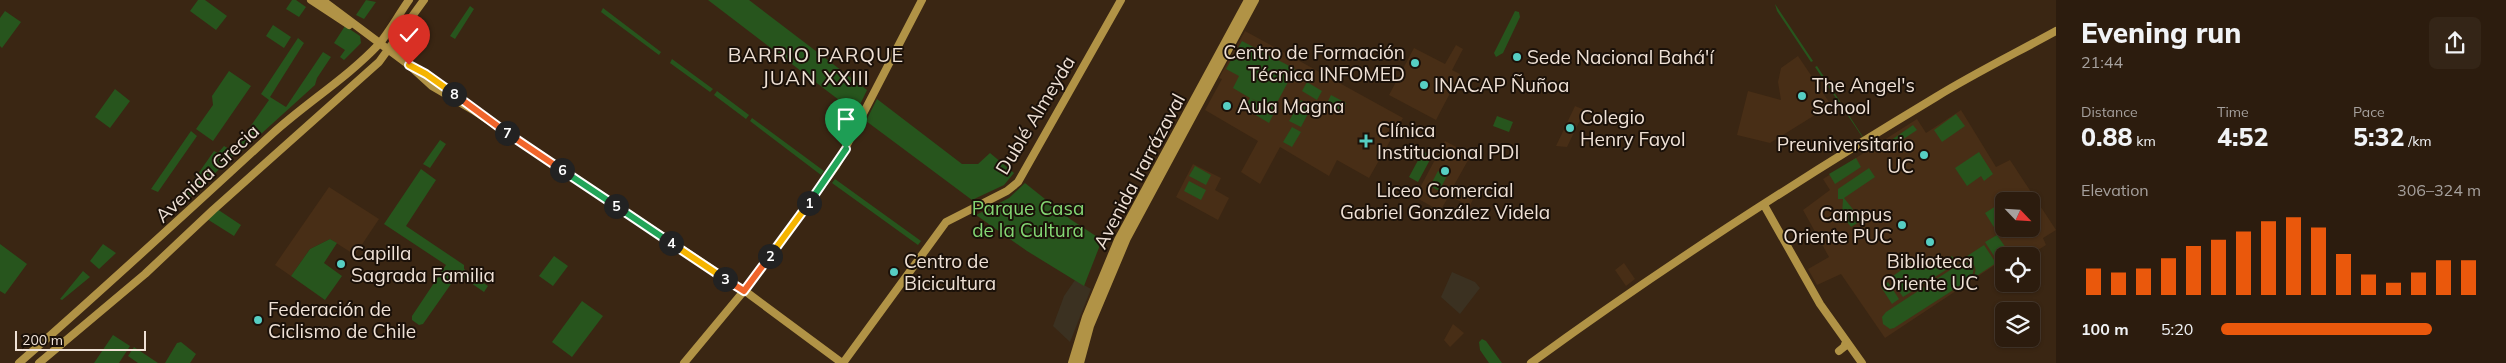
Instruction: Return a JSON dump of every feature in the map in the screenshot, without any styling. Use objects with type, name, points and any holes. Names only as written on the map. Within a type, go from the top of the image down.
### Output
[{"type":"main road","points":[[312,0],[327,8],[439,87],[744,291],[842,363]]},
{"type":"main road","points":[[322,0],[327,8]]},
{"type":"main road","name":"Avenida Grecia","points":[[19,363],[154,244],[277,130],[313,103],[379,44],[409,0]]},
{"type":"main road","name":"Avenida Grecia","points":[[39,363],[165,257],[204,218],[389,51],[424,0]]},
{"type":"main road","points":[[684,363],[744,291],[841,159],[922,0]]},
{"type":"main road","name":"Dublé Almeyda","points":[[842,363],[946,222],[1007,191],[1018,182],[1121,0]]},
{"type":"main road","name":"Avenida Irarrázaval","points":[[1072,363],[1083,327],[1111,256],[1129,217],[1248,0]]},
{"type":"main road","name":"Avenida Irarrázaval","points":[[1080,363],[1086,339],[1113,267],[1138,215],[1255,0]]},
{"type":"main road","points":[[1531,363],[1667,268],[1764,205],[1937,96],[2056,31]]},
{"type":"main road","points":[[1764,205],[1820,304],[1862,363]]},
{"type":"main road","points":[[1111,256],[1113,267]]},
{"type":"main road","points":[[1839,351],[1846,342]]},
{"type":"shaded area","points":[[1245,31],[1403,118],[1369,178],[1337,160],[1329,176],[1280,147],[1260,184],[1241,172],[1258,141],[1205,110],[1222,79],[1219,78]]},
{"type":"shaded area","name":"INACAP Ñuñoa","points":[[1456,45],[1463,49],[1452,70],[1460,74],[1436,120],[1389,95],[1414,48],[1445,64]]},
{"type":"shaded area","name":"The Angel's School","points":[[1798,56],[1831,105],[1770,143],[1737,135],[1748,91],[1781,100],[1778,82],[1781,68]]},
{"type":"shaded area","name":"Colegio Henry Fayol","points":[[1575,106],[1585,110],[1567,147],[1556,146]]},
{"type":"shaded area","name":"Campus Oriente PUC","points":[[1961,110],[1996,167],[2010,160],[2031,192],[1995,192],[1995,238],[2040,238],[2040,206],[2056,230],[2043,238],[2046,245],[2040,249],[2040,247],[2023,246],[1995,247],[1995,265],[1885,338],[1841,274],[1817,285],[1808,269],[1829,257],[1803,210],[1830,190],[1823,179],[1917,119],[1926,133]]},
{"type":"shaded area","name":"Liceo Comercial Gabriel González Videla","points":[[1445,141],[1471,155],[1453,187],[1474,197],[1470,206],[1449,196],[1440,211],[1415,197]]},
{"type":"shaded area","points":[[1193,164],[1221,178],[1215,190],[1229,198],[1218,220],[1176,197]]},
{"type":"shaded area","points":[[329,187],[379,219],[355,255],[330,239],[310,249],[291,276],[275,265]]},
{"type":"shaded area","points":[[1624,263],[1635,279],[1626,286],[1615,270]]},
{"type":"shaded area","points":[[1452,272],[1475,282],[1480,288],[1460,314],[1441,297]]},
{"type":"shaded area","points":[[1075,280],[1091,289],[1070,342],[1053,326],[1064,296]]},
{"type":"shaded area","points":[[1453,324],[1464,333],[1450,347],[1444,340]]},
{"type":"green space","points":[[198,0],[205,0],[227,16],[216,30],[190,11]]},
{"type":"green space","points":[[292,0],[296,0],[306,7],[299,17],[286,9]]},
{"type":"green space","points":[[366,0],[376,2],[364,19],[356,15]]},
{"type":"green space","points":[[708,0],[749,0],[867,90],[856,113]]},
{"type":"green space","points":[[1775,4],[1813,61],[1811,62],[1777,11]]},
{"type":"green space","points":[[470,6],[474,9],[455,39],[450,36]]},
{"type":"green space","points":[[603,8],[661,52],[659,55],[601,12]]},
{"type":"green space","points":[[5,11],[21,22],[2,48],[0,46],[0,18]]},
{"type":"green space","points":[[1515,11],[1519,12],[1520,17],[1503,53],[1496,57],[1494,53]]},
{"type":"green space","points":[[273,25],[291,37],[284,48],[266,36]]},
{"type":"green space","points":[[345,26],[360,36],[361,43],[344,60],[340,57],[345,50],[334,43]]},
{"type":"green space","points":[[298,38],[304,43],[270,97],[286,107],[323,52],[331,57],[317,78],[315,85],[242,151],[237,152],[181,206],[177,204],[214,151],[218,153],[224,146],[233,151],[269,100],[261,94]]},
{"type":"green space","points":[[1242,41],[1295,69],[1273,110],[1251,98],[1274,113],[1269,123],[1244,108],[1250,98],[1233,88],[1239,76],[1226,69]]},
{"type":"green space","points":[[672,59],[713,89],[710,92],[670,63]]},
{"type":"green space","points":[[1817,66],[1863,137],[1863,138],[1815,67]]},
{"type":"green space","points":[[229,71],[251,86],[213,141],[196,129],[213,105],[212,96]]},
{"type":"green space","points":[[1307,82],[1322,91],[1317,100],[1302,91]]},
{"type":"green space","points":[[115,89],[130,101],[110,128],[95,117]]},
{"type":"green space","points":[[717,91],[749,115],[746,119],[714,95]]},
{"type":"green space","points":[[1331,95],[1346,103],[1342,111],[1327,103]]},
{"type":"green space","points":[[877,99],[962,164],[978,164],[990,153],[1014,173],[1004,185],[972,200],[866,121]]},
{"type":"green space","points":[[1301,100],[1312,106],[1301,127],[1289,121]]},
{"type":"green space","points":[[1956,114],[1965,126],[1942,142],[1934,130]]},
{"type":"green space","points":[[1497,116],[1513,122],[1509,132],[1493,126]]},
{"type":"green space","points":[[752,118],[824,171],[821,175],[750,121]]},
{"type":"green space","points":[[1913,125],[1917,130],[1890,148],[1887,143]]},
{"type":"green space","points":[[1292,127],[1301,132],[1292,147],[1283,142]]},
{"type":"green space","points":[[191,131],[197,136],[158,192],[151,189]]},
{"type":"green space","points":[[440,140],[446,144],[430,168],[423,164]]},
{"type":"green space","points":[[1423,151],[1432,156],[1418,182],[1409,177]]},
{"type":"green space","points":[[1979,152],[1993,174],[1984,181],[1981,176],[1967,186],[1955,168]]},
{"type":"green space","points":[[1856,158],[1861,167],[1835,184],[1829,174]]},
{"type":"green space","points":[[1195,166],[1211,175],[1206,185],[1189,176]]},
{"type":"green space","points":[[1869,168],[1875,177],[1844,198],[1859,217],[1857,218],[1859,222],[1851,227],[1842,215],[1843,199],[1838,199],[1838,189]]},
{"type":"green space","points":[[421,169],[436,180],[406,226],[464,265],[464,269],[488,286],[484,292],[458,274],[423,324],[419,325],[412,320],[412,316],[446,265],[384,224]]},
{"type":"green space","points":[[1438,171],[1447,176],[1439,191],[1430,186]]},
{"type":"green space","points":[[835,179],[921,241],[918,245],[832,183]]},
{"type":"green space","points":[[1189,181],[1206,190],[1201,200],[1184,191]]},
{"type":"green space","name":"Parque Casa de la Cultura","points":[[1025,183],[1070,219],[1102,240],[1084,286],[1027,251],[976,215],[1009,198]]},
{"type":"green space","points":[[1995,207],[1995,229],[1985,213]]},
{"type":"green space","points":[[217,209],[241,225],[234,236],[207,219]]},
{"type":"green space","points":[[1995,236],[1995,238],[1999,238],[2005,247],[1995,247],[1994,256],[1985,242]]},
{"type":"green space","points":[[330,239],[337,243],[324,263],[342,276],[325,300],[291,276],[310,249]]},
{"type":"green space","points":[[0,244],[27,264],[5,294],[0,291]]},
{"type":"green space","points":[[103,244],[116,253],[99,269],[90,261]]},
{"type":"green space","points":[[1984,245],[1995,264],[1972,279],[1975,274],[1974,265],[1969,261],[1961,260]]},
{"type":"green space","points":[[1923,255],[1932,269],[1952,256],[1957,263],[1903,297],[1890,278]]},
{"type":"green space","points":[[554,256],[568,266],[553,286],[539,276]]},
{"type":"green space","points":[[1964,261],[1974,267],[1972,278],[1894,328],[1890,329],[1883,324],[1882,317],[1886,312]]},
{"type":"green space","points":[[83,271],[90,277],[62,300],[60,299]]},
{"type":"green space","points":[[1888,282],[1899,299],[1892,304],[1881,287]]},
{"type":"green space","points":[[582,301],[603,316],[572,357],[552,342]]},
{"type":"green space","points":[[113,335],[130,346],[119,363],[94,363]]},
{"type":"green space","points":[[1482,339],[1486,341],[1502,363],[1489,363],[1480,350],[1479,342]]},
{"type":"green space","points":[[181,342],[196,354],[190,363],[165,363],[177,343]]},
{"type":"green space","points":[[134,347],[158,363],[138,363],[128,356]]},
{"type":"place","name":"Sede Nacional Bahá'í","points":[[1517,57]]},
{"type":"place","name":"Centro de Formación Técnica INFOMED","points":[[1415,63]]},
{"type":"place","name":"INACAP Ñuñoa","points":[[1424,85]]},
{"type":"place","name":"The Angel's School","points":[[1802,96]]},
{"type":"place","name":"Aula Magna","points":[[1227,106]]},
{"type":"place","name":"Colegio Henry Fayol","points":[[1570,128]]},
{"type":"place","name":"Clínica Institucional PDI","points":[[1366,141]]},
{"type":"place","name":"Preuniversitario UC","points":[[1924,155]]},
{"type":"place","name":"Liceo Comercial Gabriel González Videla","points":[[1445,171]]},
{"type":"place","name":"Campus Oriente PUC","points":[[1902,225]]},
{"type":"place","name":"Biblioteca Oriente UC","points":[[1930,242]]},
{"type":"place","name":"Capilla Sagrada Familia","points":[[341,264]]},
{"type":"place","name":"Centro de Bicicultura","points":[[894,272]]},
{"type":"place","name":"Federación de Ciclismo de Chile","points":[[258,320]]},
{"type":"district","name":"BARRIO PARQUE JUAN XXIII","points":[[816,66]]},
{"type":"route","points":[[409,65],[426,74],[473,110],[744,291],[831,173],[846,149]]}]
